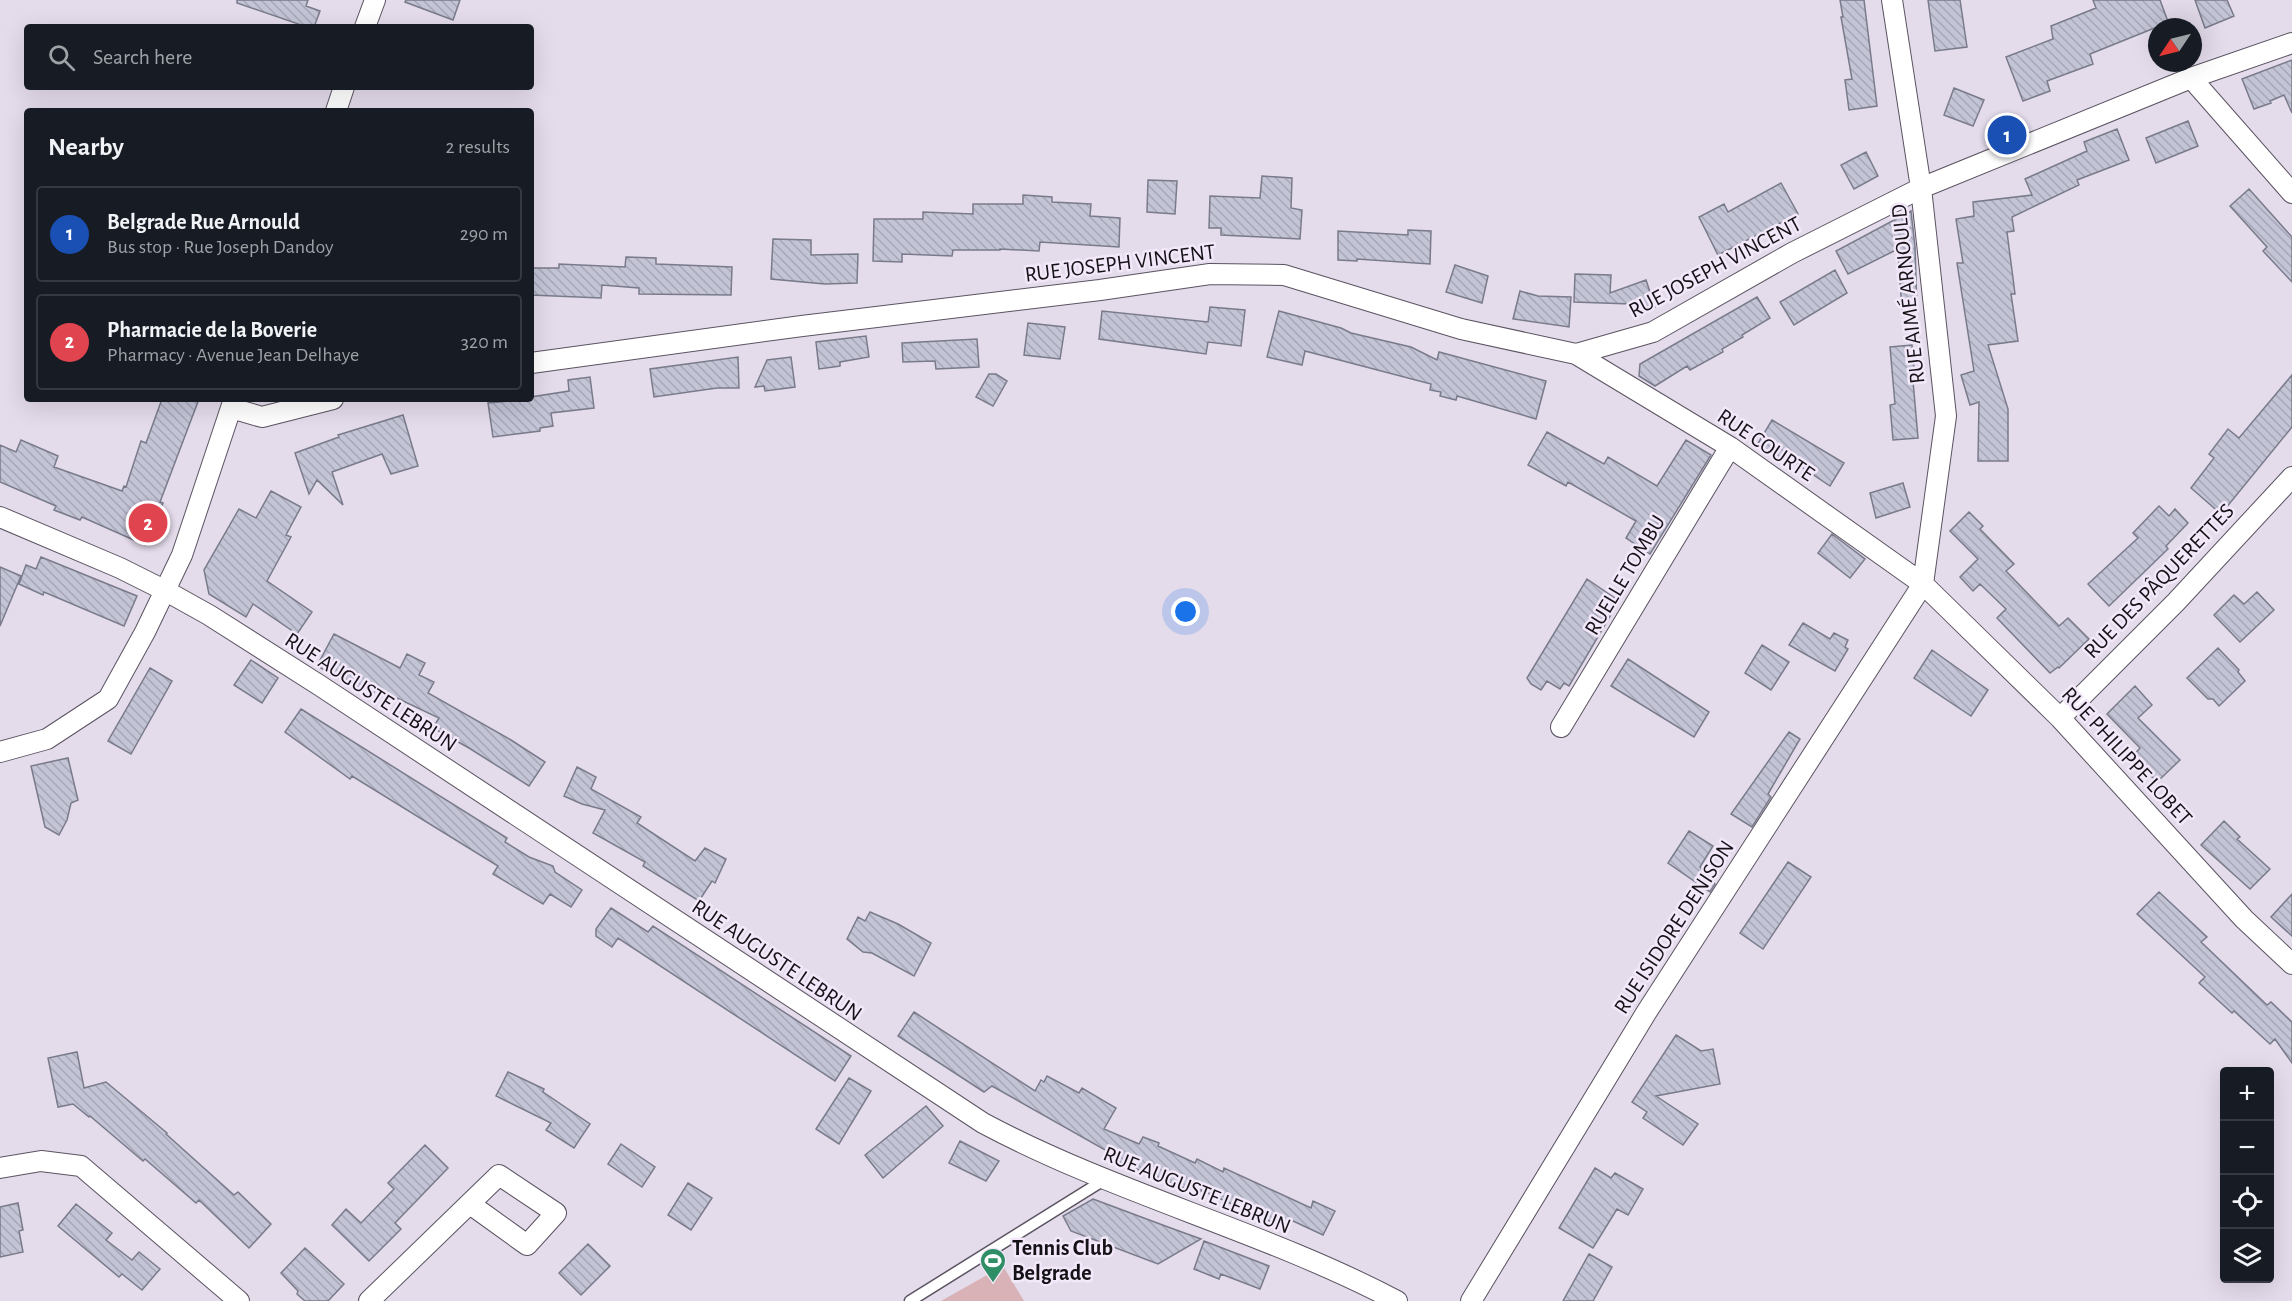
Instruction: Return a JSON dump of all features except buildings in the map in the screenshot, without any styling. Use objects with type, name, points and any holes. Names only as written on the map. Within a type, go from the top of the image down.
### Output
[{"type":"street","points":[[366,24],[375,0]]},
{"type":"street","name":"RUE AIMÉ ARNOULD","points":[[1892,0],[1921,188],[1946,416],[1923,584]]},
{"type":"street","name":"RUE JOSEPH VINCENT","points":[[534,363],[1210,274],[1284,275],[1461,329],[1576,354],[1653,332],[1792,253],[1921,188],[2191,78],[2292,43]]},
{"type":"street","points":[[2191,78],[2292,193]]},
{"type":"street","points":[[337,108],[343,90]]},
{"type":"street","name":"RUE COURTE","points":[[1576,354],[1730,447],[1923,584]]},
{"type":"street","points":[[0,752],[47,739],[108,699],[166,591],[182,555],[233,404],[262,417],[321,402]]},
{"type":"street","name":"RUELLE TOMBU","points":[[1561,727],[1730,447]]},
{"type":"street","name":"RUE DES PÂQUERETTES","points":[[2060,718],[2176,602],[2292,477]]},
{"type":"street","name":"RUE AUGUSTE LEBRUN","points":[[0,517],[120,568],[209,615],[983,1123],[1033,1149],[1104,1180],[1219,1223],[1369,1286],[1397,1301]]},
{"type":"street","name":"RUE PHILIPPE LOBET","points":[[1923,584],[2060,718],[2244,919],[2292,964]]},
{"type":"street","name":"RUE ISIDORE DENISON","points":[[1472,1301],[1646,1013],[1923,584]]},
{"type":"street","points":[[0,1168],[41,1161],[81,1166],[239,1301]]},
{"type":"street","points":[[369,1301],[470,1203]]},
{"type":"lane","points":[[910,1301],[1104,1180]]},
{"type":"shaded area","name":"Tennis Club Belgrade","points":[[1003,1266],[1024,1301],[941,1301]]},
{"type":"place","name":"Belgrade Rue Arnould","points":[[2007,135]]},
{"type":"place","name":"Pharmacie de la Boverie","points":[[148,523]]},
{"type":"place","name":"Tennis Club Belgrade","points":[[993,1284]]}]
